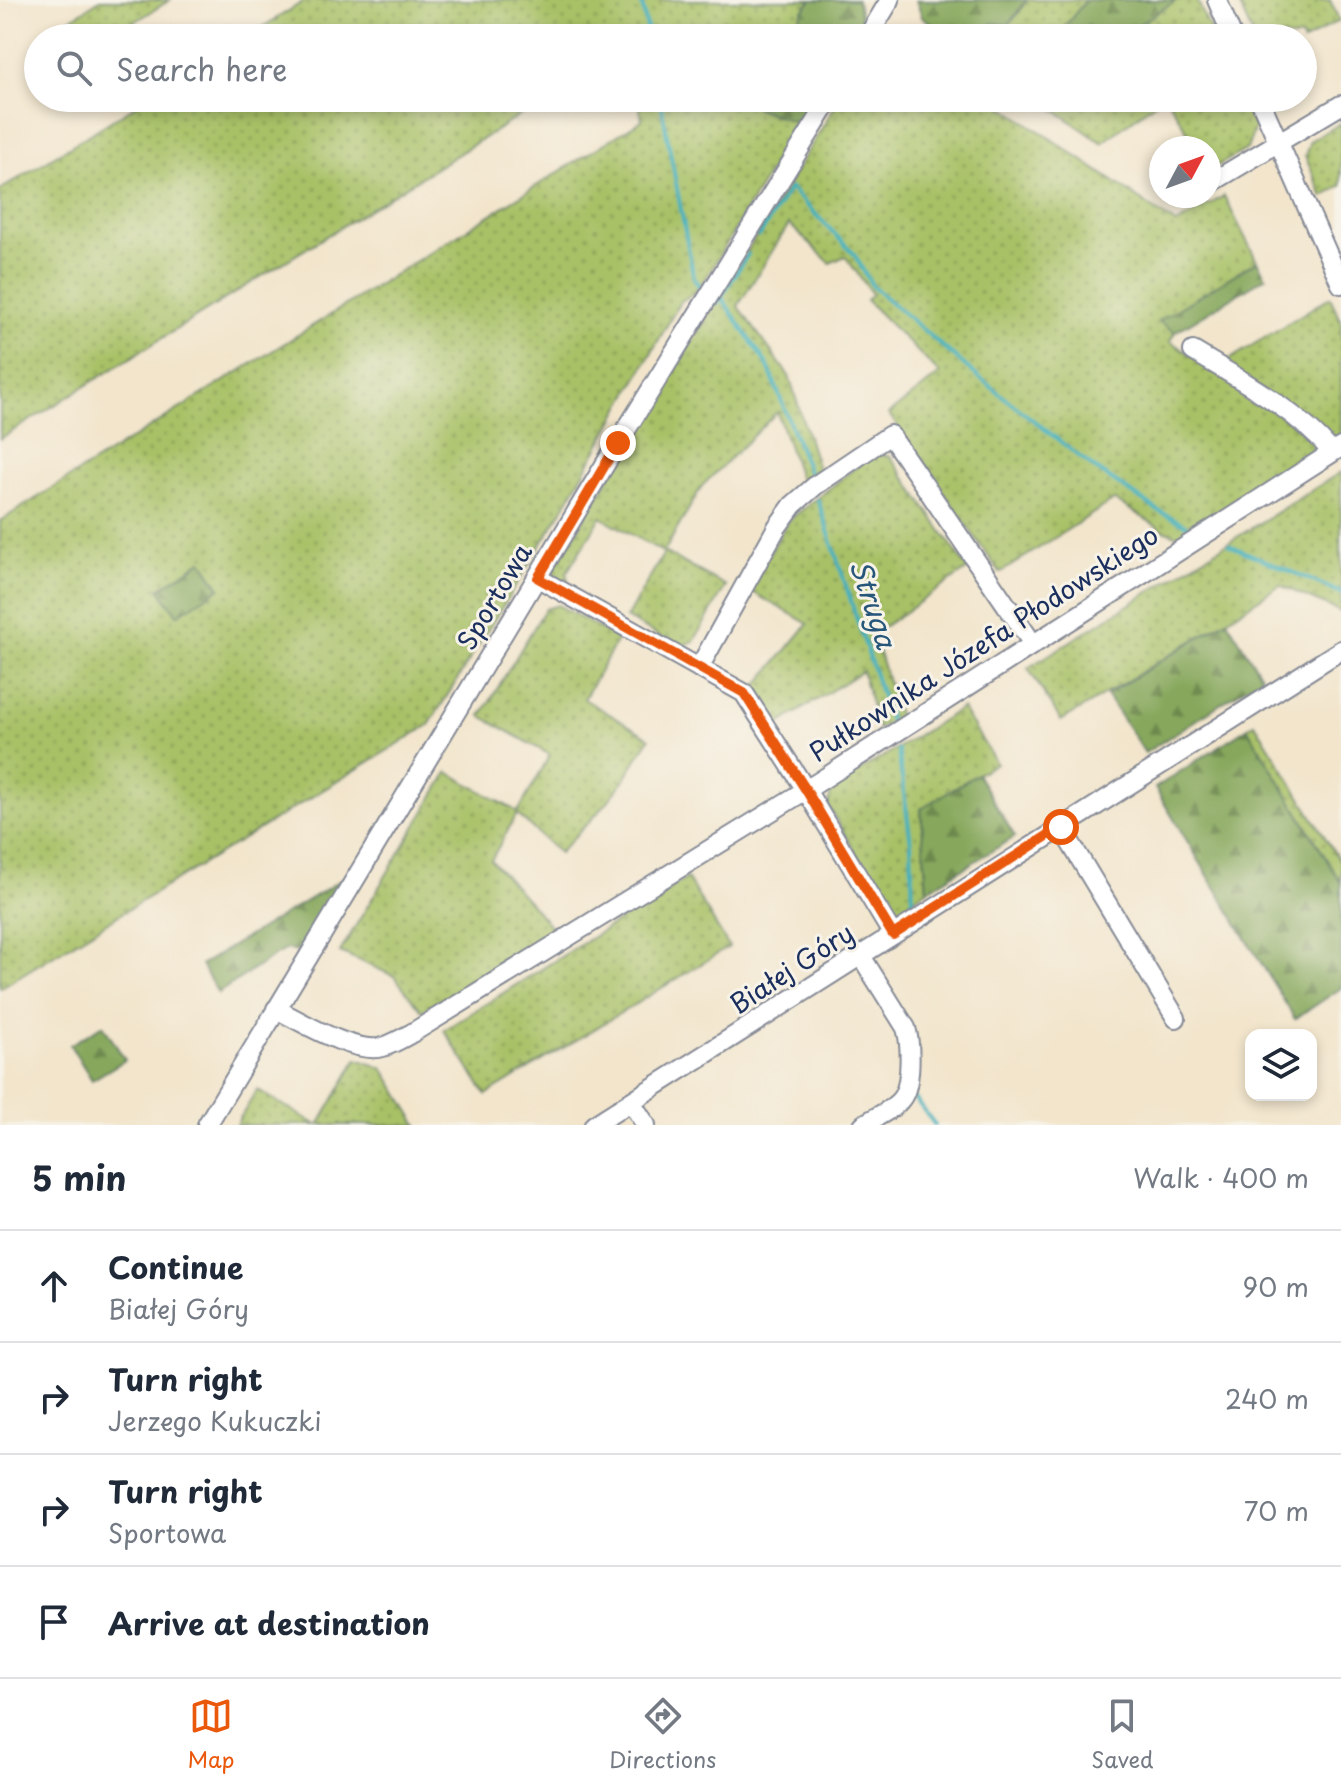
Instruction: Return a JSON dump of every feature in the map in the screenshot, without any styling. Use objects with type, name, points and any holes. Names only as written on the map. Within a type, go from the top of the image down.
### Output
[{"type":"street","points":[[875,24],[889,0]]},
{"type":"street","points":[[1217,0],[1227,24]]},
{"type":"street","points":[[1221,177],[1341,105]]},
{"type":"street","name":"Sportowa","points":[[207,1125],[618,443],[822,112]]},
{"type":"street","points":[[1265,112],[1341,284]]},
{"type":"street","points":[[1193,351],[1258,391],[1337,450]]},
{"type":"street","points":[[699,668],[777,527],[793,505],[816,485],[890,435],[1033,644]]},
{"type":"street","name":"Pułkownika Józefa Płodowskiego","points":[[276,1009],[348,1044],[380,1048],[412,1033],[806,790],[1337,450]]},
{"type":"street","points":[[538,578],[744,693],[893,935]]},
{"type":"street","name":"Białej Góry","points":[[594,1125],[1341,650]]},
{"type":"street","points":[[1061,827],[1176,1018]]},
{"type":"street","points":[[861,956],[906,1028],[910,1050],[906,1092],[899,1102],[863,1125]]},
{"type":"street","points":[[631,1102],[646,1125]]},
{"type":"green space","points":[[100,0],[170,0],[131,24],[63,24]]},
{"type":"green space","points":[[306,0],[812,0],[803,10],[798,24],[267,24]]},
{"type":"green space","points":[[812,0],[857,0],[861,18],[857,24],[798,24],[803,10]]},
{"type":"green space","points":[[916,0],[1027,0],[1009,24],[932,24],[922,17]]},
{"type":"green space","points":[[1027,0],[1086,0],[1067,24],[1005,24],[1014,19]]},
{"type":"green space","points":[[1086,0],[1177,0],[1140,24],[1067,24]]},
{"type":"green space","points":[[1177,0],[1197,0],[1208,24],[1140,24]]},
{"type":"green space","points":[[1237,0],[1330,0],[1339,20],[1317,33],[1317,24],[1248,24]]},
{"type":"green space","points":[[125,112],[526,112],[0,439],[0,190]]},
{"type":"green space","points":[[641,112],[768,112],[798,123],[708,275],[695,292],[680,302],[565,506],[429,725],[0,988],[0,521],[642,120]]},
{"type":"green space","points":[[767,112],[805,112],[798,123]]},
{"type":"green space","points":[[831,112],[1012,112],[1176,224],[1203,208],[1221,208],[1221,198],[1224,196],[1257,261],[1159,321],[1175,332],[1170,341],[1313,438],[1321,448],[1185,539],[1114,500],[1000,573],[889,414],[940,374],[866,300],[872,294],[845,256],[830,263],[789,224],[738,306],[789,376],[818,469],[801,483],[777,412],[702,486],[664,552],[726,586],[694,641],[679,647],[626,618],[664,553],[601,517],[567,572],[568,586],[554,580],[552,572]]},
{"type":"green space","points":[[1058,112],[1143,112],[1102,143]]},
{"type":"green space","points":[[1175,112],[1248,112],[1255,127],[1247,149],[1221,164],[1221,136],[1190,136]]},
{"type":"green space","points":[[1341,123],[1341,186],[1323,197],[1305,156],[1310,141]]},
{"type":"green space","points":[[1257,261],[1266,277],[1175,332],[1158,321]]},
{"type":"green space","points":[[1330,297],[1341,321],[1341,435],[1332,441],[1224,363]]},
{"type":"green space","points":[[873,454],[890,456],[968,569],[873,634],[899,717],[878,729],[862,671],[777,725],[754,689],[808,624],[749,590],[788,521]]},
{"type":"green space","points":[[1341,472],[1341,612],[1280,585],[1061,721],[1028,668]]},
{"type":"green space","points":[[202,561],[220,588],[177,615],[159,589]]},
{"type":"green space","points":[[558,605],[618,639],[584,699],[650,738],[606,804],[559,853],[517,814],[491,860],[554,930],[422,1011],[394,976],[340,952],[448,772],[518,812],[550,755],[481,716],[545,609]]},
{"type":"green space","points":[[1227,620],[1262,677],[1145,753],[1106,695]]},
{"type":"green space","points":[[962,708],[996,763],[921,809],[927,890],[893,914],[828,806],[832,788]]},
{"type":"green space","points":[[1255,723],[1341,863],[1341,883],[1247,728]]},
{"type":"green space","points":[[1247,728],[1341,883],[1341,988],[1295,1019],[1155,788]]},
{"type":"green space","points":[[977,774],[1015,837],[927,890],[921,809]]},
{"type":"green space","points":[[344,878],[297,952],[287,949],[277,954],[218,993],[201,965]]},
{"type":"green space","points":[[687,878],[729,947],[486,1095],[444,1030]]},
{"type":"green space","points":[[103,1025],[125,1060],[92,1080],[70,1045]]},
{"type":"green space","points":[[357,1059],[383,1068],[418,1125],[319,1125]]},
{"type":"green space","points":[[257,1090],[317,1125],[236,1125]]},
{"type":"waterway","name":"Struga","points":[[641,0],[646,24]]},
{"type":"waterway","name":"Struga","points":[[663,112],[694,279],[701,289]]},
{"type":"waterway","points":[[759,236],[790,188],[854,254],[873,287],[976,375],[1094,468],[1157,510],[1192,528]]},
{"type":"waterway","points":[[717,304],[748,254]]},
{"type":"waterway","name":"Struga","points":[[721,297],[768,366],[809,473]]},
{"type":"waterway","name":"Struga","points":[[818,500],[890,721]]},
{"type":"waterway","points":[[1229,545],[1341,593]]},
{"type":"waterway","name":"Struga","points":[[898,750],[911,842],[913,910]]},
{"type":"waterway","name":"Struga","points":[[910,1092],[935,1125]]},
{"type":"route","points":[[618,443],[538,578],[744,693],[893,935],[1061,827]]}]
